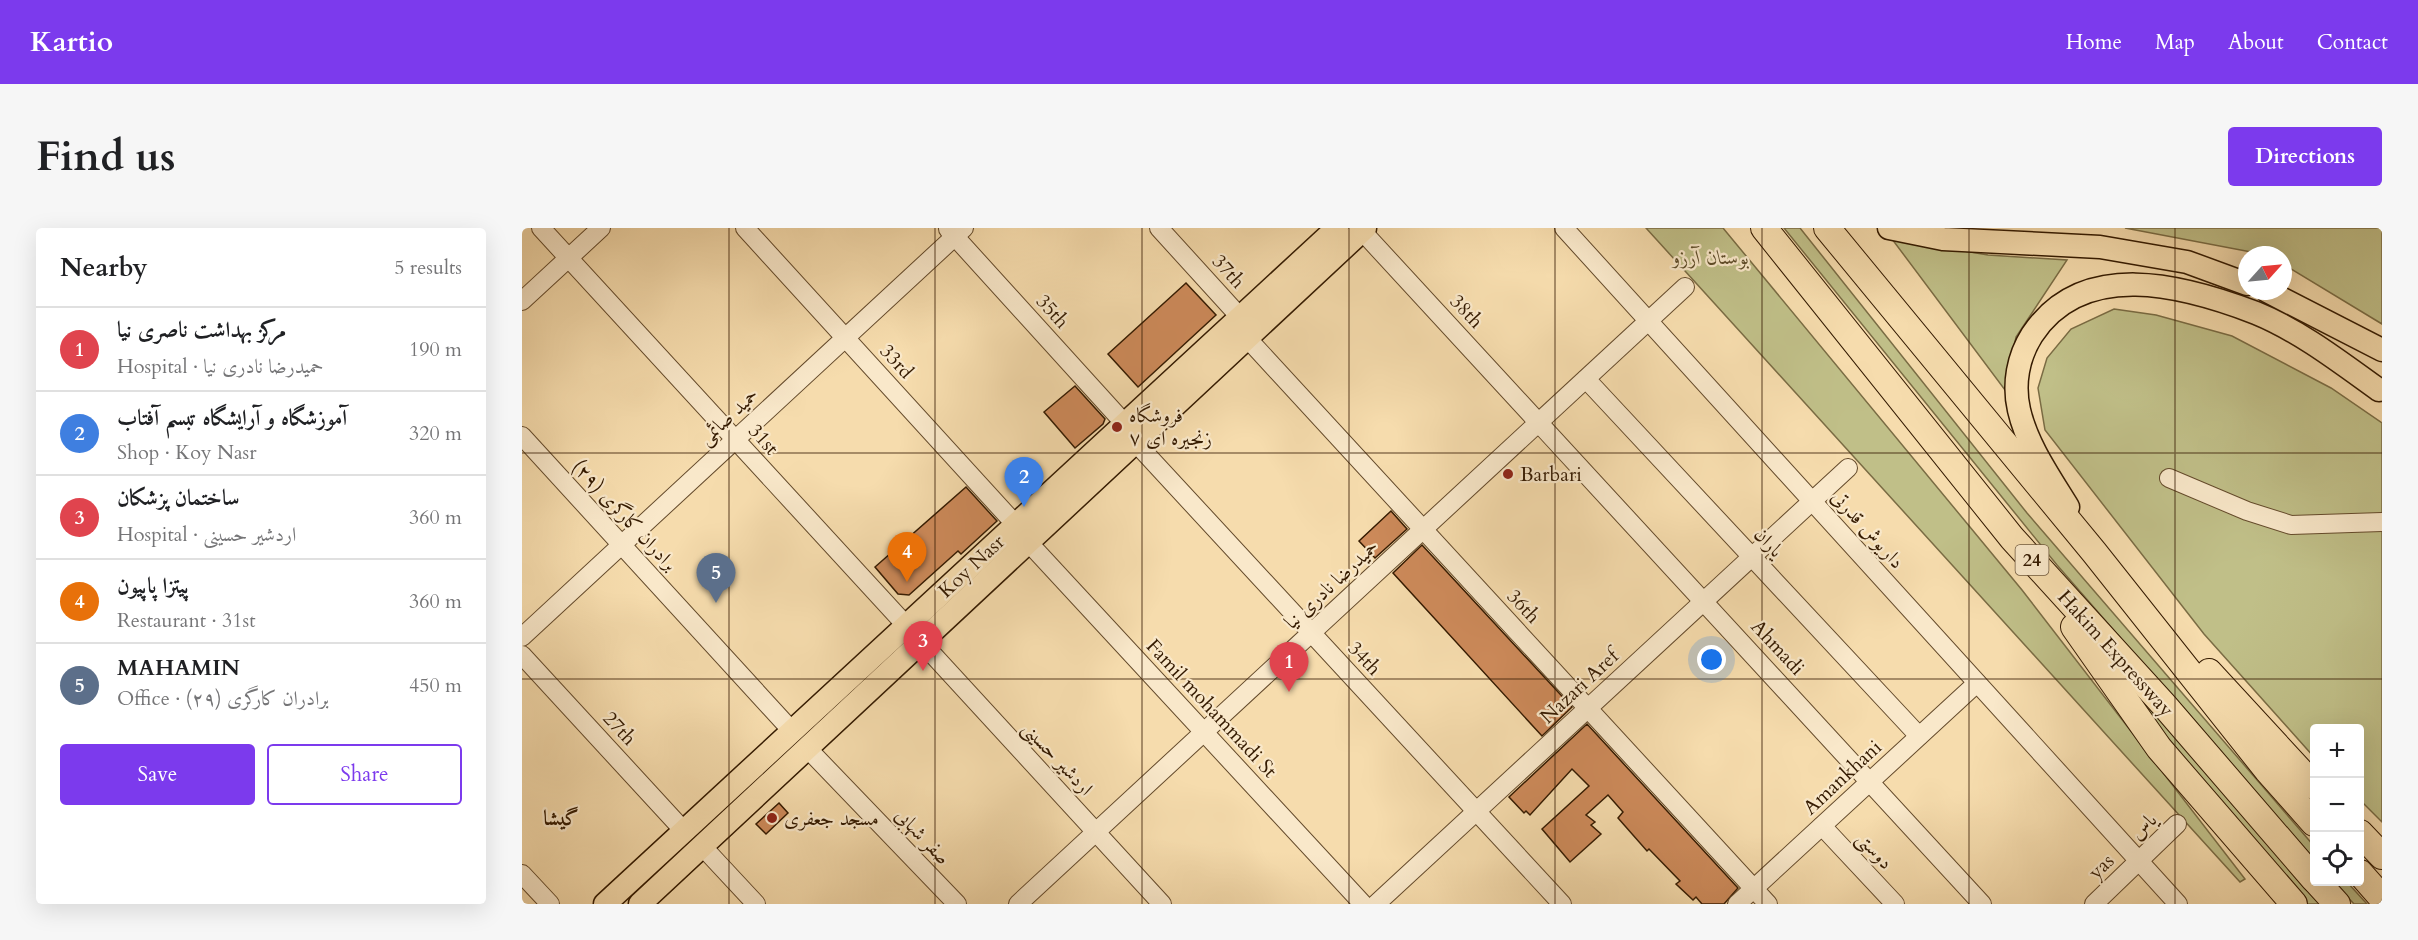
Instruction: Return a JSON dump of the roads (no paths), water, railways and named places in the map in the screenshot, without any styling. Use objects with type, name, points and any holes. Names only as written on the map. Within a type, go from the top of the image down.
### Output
[{"type":"highway","name":"Hakim Expressway","points":[[1764,228],[2012,538],[2164,705],[2310,873]]},
{"type":"highway","name":"Hakim Expressway","points":[[1827,228],[2094,552],[2267,770],[2310,818]]},
{"type":"highway","points":[[2012,538],[2159,748],[2282,894],[2294,904]]},
{"type":"highway","points":[[2094,552],[2310,782]]},
{"type":"highway","points":[[2364,878],[2382,898]]},
{"type":"highway","name":"Hakim Expressway","points":[[2321,886],[2337,904]]},
{"type":"main road","name":"Koy Nasr","points":[[1244,327],[1336,228]]},
{"type":"main road","points":[[1756,228],[1787,258]]},
{"type":"main road","points":[[1889,228],[1943,238],[2100,247],[2187,262],[2238,281]]},
{"type":"main road","name":"Koy Nasr","points":[[640,904],[807,748],[913,635],[1244,327],[1363,229]]},
{"type":"main road","points":[[2094,552],[2033,449],[2019,409],[2018,369],[2025,345],[2037,327],[2058,307],[2096,287],[2119,284],[2145,285],[2193,294],[2256,314],[2301,336],[2379,390]]},
{"type":"main road","points":[[2285,300],[2360,336],[2382,350]]},
{"type":"main road","points":[[2344,365],[2360,336]]},
{"type":"main road","name":"Koy Nasr","points":[[605,904],[792,731],[913,635]]},
{"type":"street","name":"31st","points":[[542,228],[913,635]]},
{"type":"street","points":[[522,301],[601,228]]},
{"type":"street","name":"33rd","points":[[745,228],[1022,534]]},
{"type":"street","name":"37th","points":[[1159,228],[1244,327]]},
{"type":"street","name":"داریوش قدرتی","points":[[1564,228],[2178,904]]},
{"type":"street","name":"38th","points":[[1363,229],[1539,422]]},
{"type":"street","name":"حمید صائمی","points":[[522,637],[845,338],[955,231]]},
{"type":"street","name":"35th","points":[[955,231],[1130,433]]},
{"type":"street","name":"حمیدرضا نادری نیا","points":[[1018,904],[1685,287]]},
{"type":"street","name":"36th","points":[[1244,327],[1423,529],[1768,904]]},
{"type":"street","name":"یاران","points":[[1586,379],[1919,736]]},
{"type":"street","name":"Ahmadi","points":[[1539,422],[1982,904]]},
{"type":"street","name":"34th","points":[[1130,433],[1562,904]]},
{"type":"street","name":"برادران کارگری (۲۹)","points":[[522,436],[792,731]]},
{"type":"street","name":"Nazari Aref","points":[[1376,904],[1848,468]]},
{"type":"street","points":[[2169,478],[2247,511],[2291,525],[2382,522]]},
{"type":"street","name":"Famil mohammadi St","points":[[1022,534],[1363,904]]},
{"type":"street","name":"اردشیر حسینی","points":[[913,635],[1162,904]]},
{"type":"street","name":"27th","points":[[522,655],[684,831]]},
{"type":"street","name":"Amankhani","points":[[1737,904],[1977,682]]},
{"type":"street","name":"صفر شهابی","points":[[807,748],[957,904]]},
{"type":"street","name":"یاس","points":[[2139,861],[2177,824]]},
{"type":"street","name":"دوستی","points":[[1822,826],[1895,904]]},
{"type":"street","points":[[702,846],[756,904]]},
{"type":"street","name":"yas","points":[[2094,904],[2139,861]]},
{"type":"street","points":[[522,874],[550,904]]},
{"type":"place","name":"فروشگاه زنجیره ای ۷","points":[[1117,427]]},
{"type":"place","name":"Barbari","points":[[1508,474]]},
{"type":"place","name":"آموزشگاه و آرایشگاه تبسم آفتاب","points":[[1024,507]]},
{"type":"place","name":"پیتزا پاپیون","points":[[907,582]]},
{"type":"place","name":"MAHAMIN","points":[[716,603]]},
{"type":"place","name":"ساختمان پزشکان","points":[[923,671]]},
{"type":"place","name":"مرکز بهداشت ناصری نیا","points":[[1289,692]]},
{"type":"place","name":"مسجد جعفری","points":[[772,818]]},
{"type":"district","name":"گیشا","points":[[561,818]]},
{"type":"park label","name":"بوستان آرزو","points":[[1711,257]]}]
